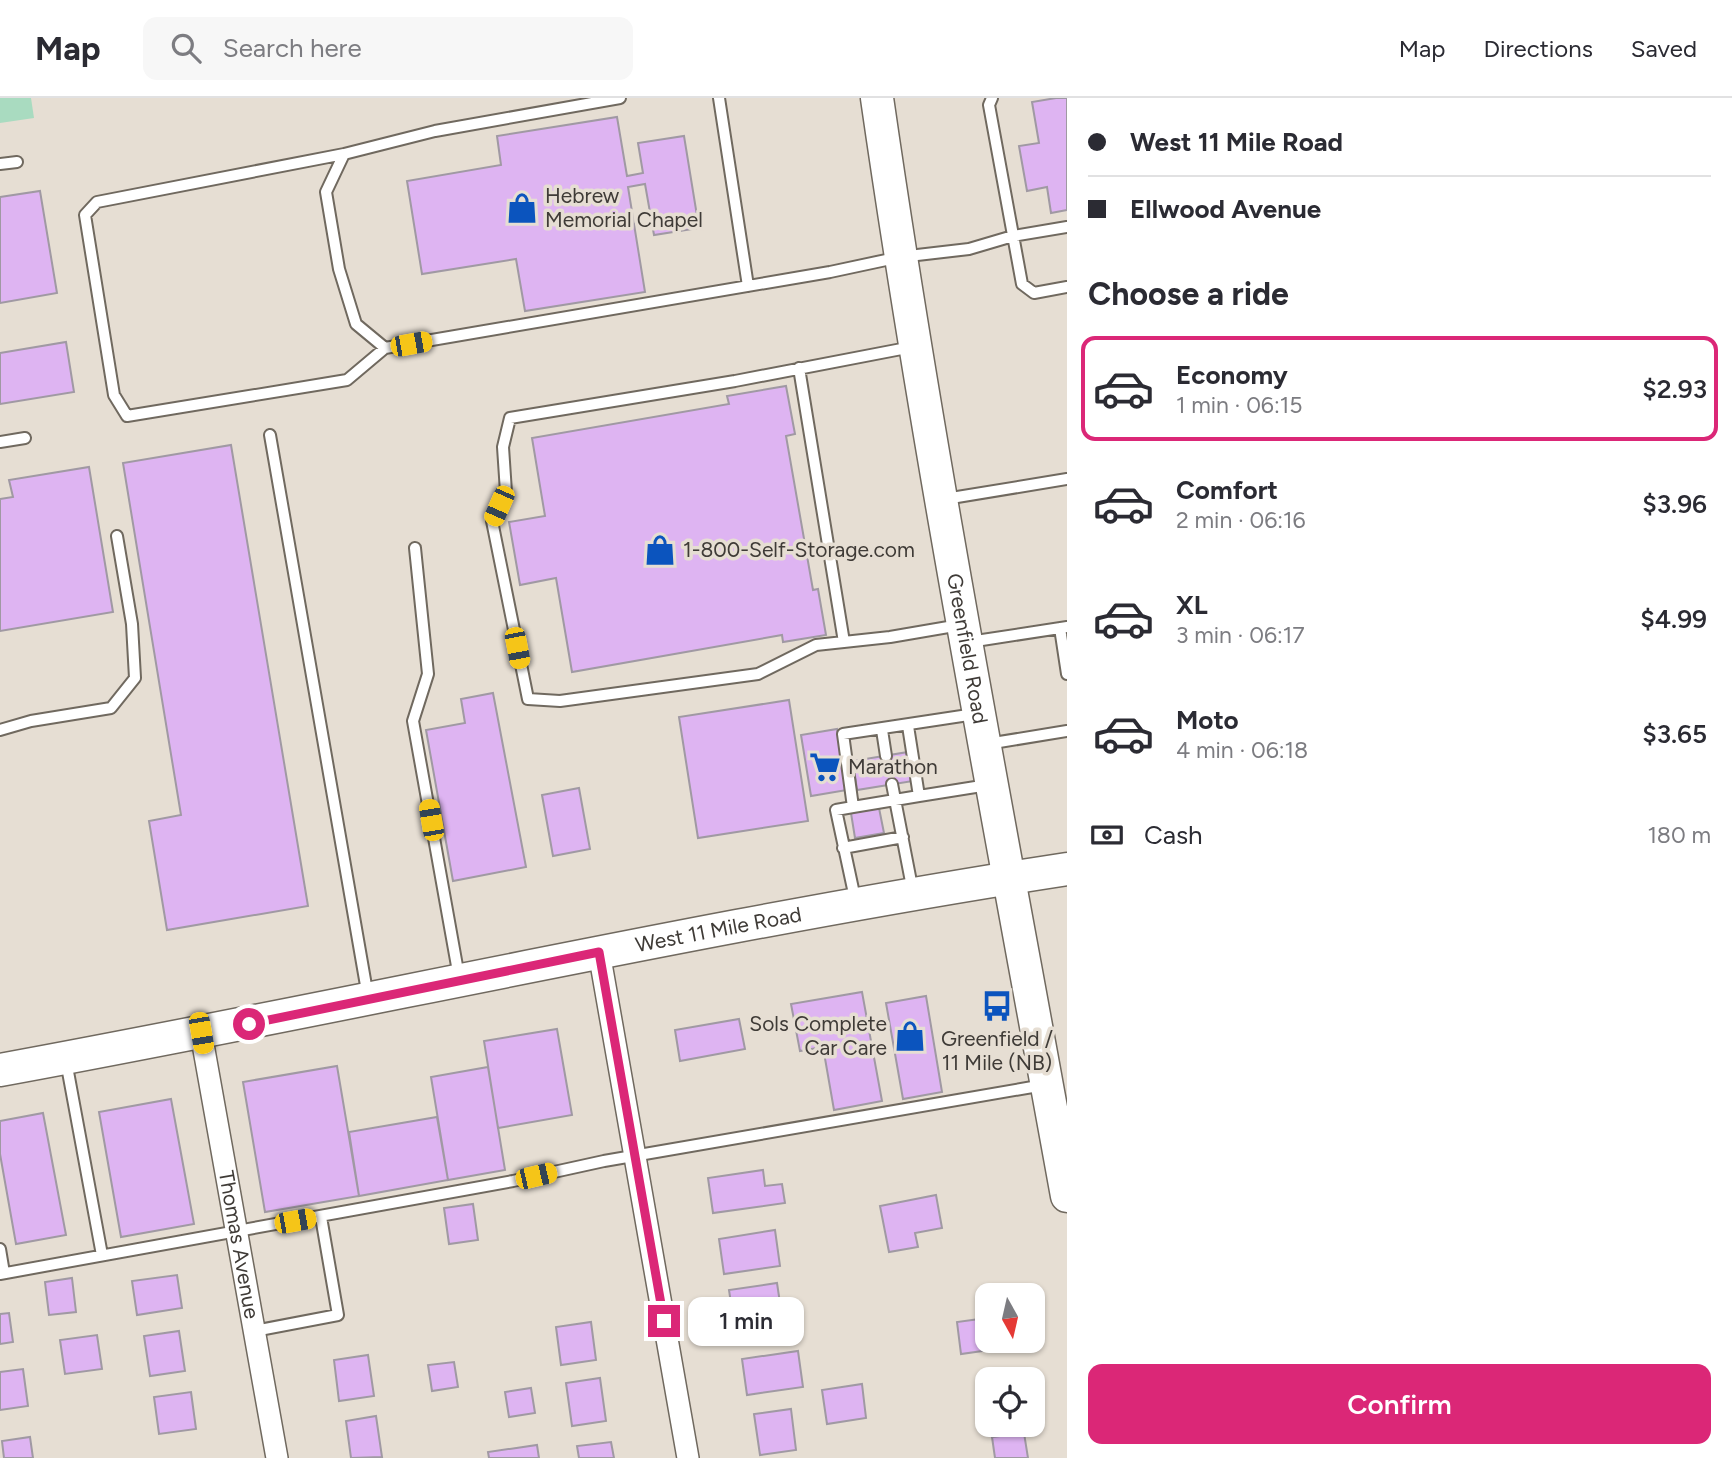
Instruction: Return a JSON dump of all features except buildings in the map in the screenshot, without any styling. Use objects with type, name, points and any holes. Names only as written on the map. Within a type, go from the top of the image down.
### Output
[{"type":"main road","name":"Greenfield Road","points":[[877,98],[900,257],[983,745],[1067,1196]]},
{"type":"main road","name":"West 11 Mile Road","points":[[0,1070],[369,1000],[459,979],[599,952],[1067,869]]},
{"type":"street","points":[[599,952],[688,1458]]},
{"type":"street","name":"Thomas Avenue","points":[[201,1033],[277,1458]]},
{"type":"lane","points":[[620,98],[435,131],[344,154],[97,202],[85,215],[114,395],[127,416],[346,380],[385,348],[830,272],[900,257],[969,249],[1013,236],[1067,227]]},
{"type":"lane","points":[[719,98],[748,286]]},
{"type":"lane","points":[[992,98],[989,105],[1022,284],[1034,293],[1067,287]]},
{"type":"lane","points":[[344,154],[326,191],[339,269],[356,324],[385,348]]},
{"type":"lane","points":[[0,164],[17,162]]},
{"type":"lane","points":[[915,347],[735,381],[510,418],[503,447],[506,492],[492,521],[528,699],[560,701],[758,674],[816,645],[890,637],[1063,628],[1067,674]]},
{"type":"lane","points":[[799,368],[844,642]]},
{"type":"lane","points":[[270,435],[369,1000]]},
{"type":"lane","points":[[0,442],[25,438]]},
{"type":"lane","points":[[942,500],[1067,479]]},
{"type":"lane","points":[[0,730],[32,721],[111,708],[135,678],[132,624],[117,536]]},
{"type":"lane","points":[[415,548],[428,674],[413,721],[459,979]]},
{"type":"lane","points":[[853,807],[843,734],[978,714]]},
{"type":"lane","points":[[908,726],[919,796]]},
{"type":"lane","points":[[882,730],[886,755]]},
{"type":"lane","points":[[983,745],[1067,731]]},
{"type":"lane","points":[[892,784],[914,895]]},
{"type":"lane","points":[[857,905],[836,810],[990,785]]},
{"type":"lane","points":[[843,848],[902,837]]},
{"type":"lane","points":[[65,1058],[102,1255]]},
{"type":"lane","points":[[0,1249],[2,1274],[321,1217],[636,1156],[1047,1084]]},
{"type":"lane","points":[[254,1331],[338,1315],[321,1217]]},
{"type":"green space","points":[[0,98],[31,98],[34,118],[0,123]]},
{"type":"place","name":"Hebrew Memorial Chapel","points":[[522,208]]},
{"type":"place","name":"1-800-Self-Storage.com","points":[[660,550]]},
{"type":"place","name":"Marathon","points":[[825,767]]},
{"type":"place","name":"Greenfield / 11 Mile (NB)","points":[[997,1006]]},
{"type":"place","name":"Sols Complete Car Care","points":[[910,1036]]},
{"type":"route","points":[[249,1024],[599,952],[664,1321]]}]
